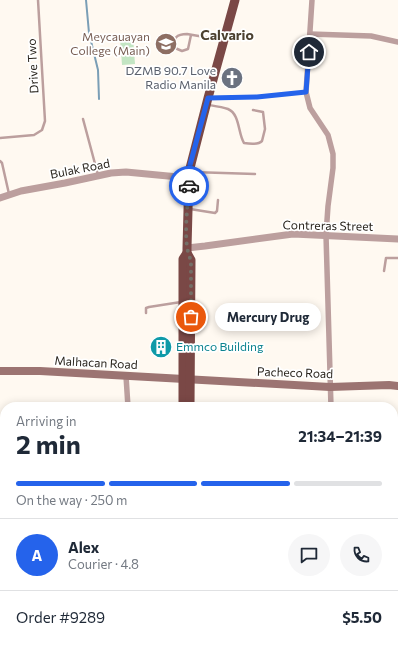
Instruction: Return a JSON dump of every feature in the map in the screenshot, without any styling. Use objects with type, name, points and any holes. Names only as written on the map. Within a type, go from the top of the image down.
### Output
[{"type":"highway","points":[[184,402],[187,380],[191,260],[187,250],[189,175],[207,101],[235,0]]},
{"type":"highway","points":[[187,250],[183,259],[187,380],[189,402]]},
{"type":"main road","name":"Malhacan Road","points":[[0,371],[40,371],[187,380]]},
{"type":"main road","name":"Pacheco Road","points":[[187,380],[330,387],[398,386]]},
{"type":"street","points":[[312,0],[306,92],[310,108],[328,135],[333,154],[333,168],[326,235],[331,402]]},
{"type":"street","points":[[310,34],[371,36],[398,42]]},
{"type":"street","name":"Bulak Road","points":[[0,196],[111,173],[126,172],[189,175]]},
{"type":"street","name":"Contreras Street","points":[[187,250],[205,246],[293,234],[398,239]]},
{"type":"street","points":[[126,376],[128,402]]},
{"type":"lane","name":"Drive Two","points":[[0,138],[34,135],[42,130],[44,121],[38,0]]},
{"type":"lane","points":[[191,35],[188,49],[182,52],[175,48],[175,38],[177,35],[182,34],[191,35],[224,40]]},
{"type":"lane","points":[[207,101],[306,92]]},
{"type":"lane","points":[[207,101],[231,111],[235,115],[244,143],[250,144],[260,143],[262,141],[265,129],[263,112],[253,110]]},
{"type":"lane","points":[[83,119],[98,176]]},
{"type":"lane","points":[[0,161],[2,163],[9,194]]},
{"type":"lane","points":[[189,175],[255,174]]},
{"type":"lane","points":[[187,209],[215,213],[217,211],[218,200]]},
{"type":"lane","points":[[384,271],[386,258],[398,258]]},
{"type":"lane","points":[[146,313],[146,308],[149,307],[184,302]]},
{"type":"green space","points":[[133,37],[135,64],[122,65],[120,38]]},
{"type":"waterway","points":[[86,0],[89,33],[98,70],[99,99]]},
{"type":"way so far","points":[[189,186],[187,253],[191,260],[191,317]]},
{"type":"place","name":"Meycauayan College (Main)","points":[[166,44]]},
{"type":"place","name":"DZMB 90.7 Love Radio Manila","points":[[232,78]]},
{"type":"place","name":"Mercury Drug","points":[[191,317]]},
{"type":"place","name":"Emmco Building","points":[[161,347]]},
{"type":"district","name":"Calvario","points":[[227,35]]},
{"type":"route","points":[[189,186],[190,165],[208,98],[257,97],[306,92],[309,52]]}]
